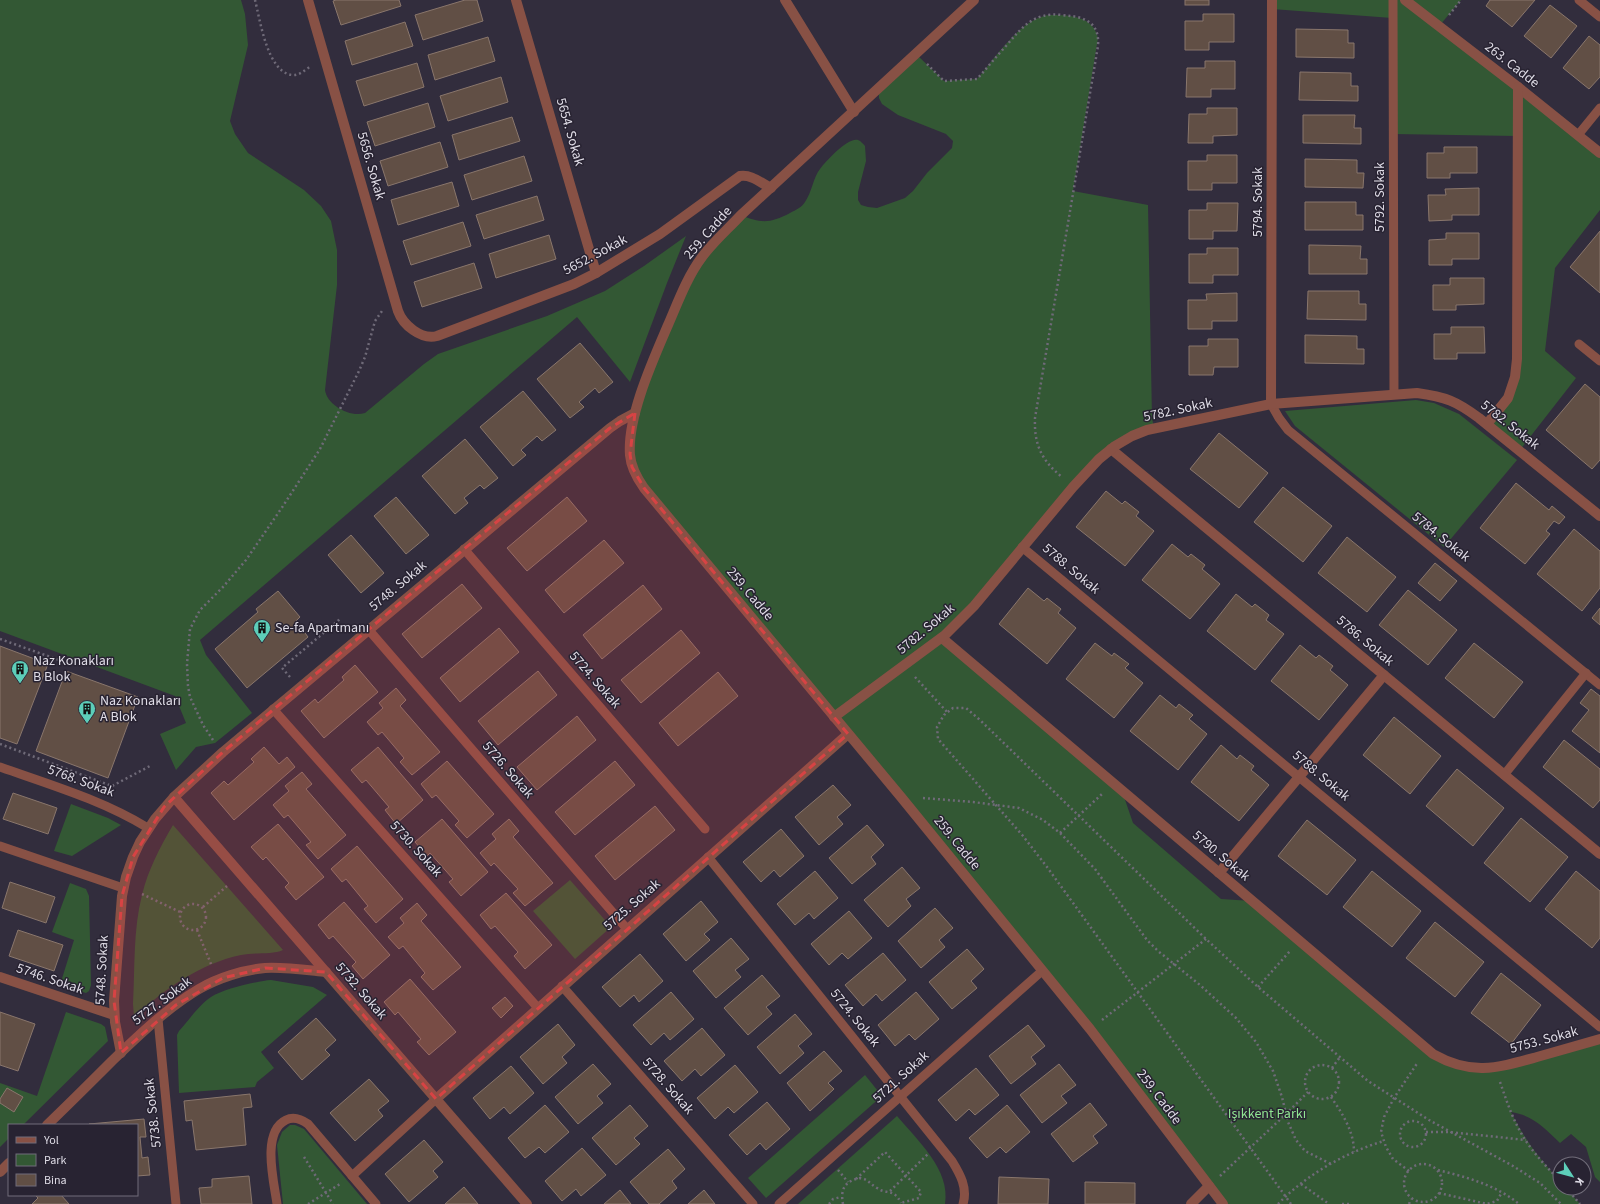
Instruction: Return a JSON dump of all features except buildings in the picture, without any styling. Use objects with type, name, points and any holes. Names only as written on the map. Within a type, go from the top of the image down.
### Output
[{"type":"street","name":"5656. Sokak","points":[[308,0],[394,297],[402,320],[417,332]]},
{"type":"street","name":"5654. Sokak","points":[[516,0],[596,273]]},
{"type":"street","points":[[785,0],[854,112]]},
{"type":"street","name":"259. Cadde","points":[[974,0],[719,237],[702,258],[688,281],[665,332],[644,386],[630,441],[632,467],[637,478],[1090,1029],[1223,1204]]},
{"type":"street","name":"5794. Sokak","points":[[1271,404],[1272,0]]},
{"type":"street","name":"263. Cadde","points":[[1405,0],[1518,87],[1600,153]]},
{"type":"street","points":[[1487,424],[1508,398],[1515,377],[1517,359],[1518,87]]},
{"type":"street","name":"5652. Sokak","points":[[417,332],[425,337],[437,336],[574,284],[596,273],[660,234],[740,176],[746,175],[771,188]]},
{"type":"street","name":"5782. Sokak","points":[[834,717],[942,638],[974,606],[1073,487],[1099,459],[1111,449],[1132,436],[1147,430],[1271,404],[1394,394],[1417,393],[1441,396],[1462,406],[1487,424],[1600,516]]},
{"type":"street","name":"5748. Sokak","points":[[121,1053],[114,1015],[114,987],[123,888],[133,857],[148,828],[174,797],[223,752],[368,629],[610,428],[636,413]]},
{"type":"street","name":"5786. Sokak","points":[[1111,449],[1600,854]]},
{"type":"street","name":"5790. Sokak","points":[[942,638],[1427,1049],[1447,1062],[1463,1067],[1496,1067]]},
{"type":"street","points":[[1219,873],[1384,675]]},
{"type":"street","name":"5725. Sokak","points":[[436,1099],[848,734]]},
{"type":"street","name":"5732. Sokak","points":[[174,797],[527,1204]]},
{"type":"street","name":"5727. Sokak","points":[[48,1124],[158,1019],[199,989],[223,978],[265,968],[291,968],[326,972]]},
{"type":"street","name":"5746. Sokak","points":[[0,977],[114,1015]]},
{"type":"street","name":"5753. Sokak","points":[[1496,1067],[1600,1039]]},
{"type":"street","points":[[0,1172],[8,1164]]},
{"type":"street","points":[[1191,1204],[1209,1186]]},
{"type":"lane","name":"5792. Sokak","points":[[1392,0],[1394,394]]},
{"type":"lane","points":[[1579,0],[1600,17]]},
{"type":"lane","points":[[1578,135],[1600,108]]},
{"type":"lane","points":[[1579,344],[1600,361]]},
{"type":"lane","name":"5784. Sokak","points":[[1271,404],[1278,418],[1294,434],[1600,685]]},
{"type":"lane","name":"5788. Sokak","points":[[1022,547],[1600,1027]]},
{"type":"lane","name":"5724. Sokak","points":[[464,549],[705,829]]},
{"type":"lane","name":"5726. Sokak","points":[[368,629],[627,929]]},
{"type":"lane","points":[[1504,774],[1586,673]]},
{"type":"lane","name":"5730. Sokak","points":[[273,710],[538,1008]]},
{"type":"lane","name":"5768. Sokak","points":[[0,767],[98,802],[127,815],[148,828]]},
{"type":"lane","points":[[0,846],[123,888]]},
{"type":"lane","name":"5724. Sokak","points":[[708,857],[952,1161],[962,1182],[964,1192],[963,1204]]},
{"type":"lane","name":"5721. Sokak","points":[[779,1204],[1042,971]]},
{"type":"lane","name":"5728. Sokak","points":[[562,986],[754,1204]]},
{"type":"lane","name":"5738. Sokak","points":[[158,1019],[176,1204]]},
{"type":"lane","points":[[352,1176],[436,1099]]},
{"type":"lane","points":[[277,1204],[271,1142],[279,1126],[290,1118],[298,1118],[308,1124],[376,1204]]},
{"type":"path","points":[[255,0],[269,53],[277,66],[285,73],[292,76],[302,73],[324,54]]},
{"type":"path","points":[[916,54],[944,81],[977,78],[1027,23],[1040,16],[1075,16],[1089,22],[1097,29],[1098,46],[1035,418],[1035,431],[1038,446],[1044,460],[1052,470],[1073,487]]},
{"type":"path","points":[[223,752],[211,738],[203,725],[190,698],[187,664],[190,629],[200,610],[223,587],[246,560],[320,449],[359,371],[365,357],[375,321],[394,297]]},
{"type":"path","points":[[299,688],[282,668],[340,619]]},
{"type":"path","points":[[0,639],[59,660]]},
{"type":"path","points":[[905,665],[948,712]]},
{"type":"path","points":[[1290,1204],[1042,861],[1023,836],[938,739],[937,727],[944,715],[953,708],[966,708],[980,720],[1206,939],[1258,987],[1368,1081],[1449,1132],[1513,1166],[1540,1183],[1561,1204]]},
{"type":"path","points":[[0,744],[112,786],[150,766]]},
{"type":"path","points":[[1060,833],[1114,784]]},
{"type":"path","points":[[900,797],[995,804],[1019,808],[1043,820],[1060,833],[1095,869],[1147,940],[1236,1018],[1256,1042],[1273,1071],[1286,1114],[1296,1140],[1305,1151],[1331,1164]]},
{"type":"path","points":[[202,907],[227,886]]},
{"type":"path","points":[[142,894],[180,912]]},
{"type":"path","points":[[186,905],[199,905],[202,907],[205,911],[206,920],[204,924],[197,930],[188,930],[182,924],[179,916],[180,912],[186,905]]},
{"type":"path","points":[[197,930],[211,964]]},
{"type":"path","points":[[1090,1029],[1206,939]]},
{"type":"path","points":[[1258,987],[1299,940]]},
{"type":"path","points":[[1409,1171],[1393,1159],[1381,1132],[1384,1117],[1394,1098],[1427,1049]]},
{"type":"path","points":[[1332,1068],[1340,1057]]},
{"type":"path","points":[[1321,1065],[1332,1068],[1336,1071],[1339,1082],[1335,1093],[1331,1097],[1326,1099],[1314,1098],[1308,1092],[1304,1084],[1305,1078],[1311,1068],[1321,1065]]},
{"type":"path","points":[[1496,1067],[1511,1112],[1526,1140],[1537,1156],[1552,1173]]},
{"type":"path","points":[[1209,1186],[1308,1092]]},
{"type":"path","points":[[1331,1097],[1348,1126],[1354,1142],[1354,1152]]},
{"type":"path","points":[[1410,1120],[1423,1124],[1426,1132],[1424,1140],[1418,1146],[1409,1146],[1402,1141],[1400,1137],[1401,1129],[1406,1122],[1410,1120]]},
{"type":"path","points":[[1426,1132],[1449,1132],[1526,1140]]},
{"type":"path","points":[[1278,1204],[1301,1184],[1331,1164],[1364,1146],[1384,1140]]},
{"type":"path","points":[[843,1204],[841,1197],[844,1186],[848,1182],[856,1179],[866,1179],[879,1189],[890,1191],[895,1194],[901,1204],[916,1199],[921,1195],[919,1190],[884,1152],[856,1179]]},
{"type":"path","points":[[890,1191],[928,1154]]},
{"type":"path","points":[[304,1157],[333,1204]]},
{"type":"path","points":[[1437,1169],[1442,1181],[1442,1187],[1439,1193],[1430,1201],[1417,1202],[1411,1199],[1404,1188],[1405,1176],[1413,1166],[1419,1164],[1432,1166],[1437,1169],[1488,1185],[1502,1192],[1519,1204]]},
{"type":"path","points":[[837,1169],[848,1182]]},
{"type":"path","points":[[308,1204],[352,1176]]},
{"type":"path","points":[[1301,1184],[1329,1204]]},
{"type":"path","points":[[1439,1193],[1488,1204],[1497,1200],[1502,1192]]},
{"type":"path","points":[[1573,1196],[1580,1204]]},
{"type":"path","points":[[829,1204],[833,1199],[841,1197]]},
{"type":"path","points":[[1410,1204],[1411,1199]]},
{"type":"path","points":[[1342,1204],[1350,1204]]},
{"type":"highlighted area","points":[[635,413],[630,454],[632,467],[644,488],[848,734],[436,1099],[326,972],[265,968],[223,978],[176,1005],[121,1053],[114,1001],[122,896],[133,857],[164,807],[223,752],[464,549],[610,428]]},
{"type":"green space","points":[[0,0],[241,0],[245,14],[248,45],[230,121],[235,134],[248,153],[304,190],[321,206],[331,221],[337,250],[337,285],[325,390],[330,401],[346,412],[353,414],[365,413],[438,354],[547,316],[605,291],[644,266],[686,236],[630,382],[577,317],[200,640],[206,655],[252,713],[215,743],[196,747],[176,770],[160,734],[186,723],[175,696],[0,631]]},
{"type":"green space","points":[[1272,0],[1461,0],[1440,25],[1600,153],[1600,210],[1555,268],[1545,351],[1576,378],[1520,450],[1487,424],[1515,377],[1517,136],[1393,134],[1392,18],[1272,9]]},
{"type":"green space","name":"Işıkkent Parkı","points":[[1049,15],[1064,15],[1079,18],[1091,25],[1098,38],[1073,191],[1148,205],[1152,418],[1154,428],[1115,446],[942,638],[1122,791],[1133,823],[1221,899],[1252,901],[1433,1054],[1477,1068],[1600,1039],[1600,1182],[1595,1177],[1592,1167],[1592,1156],[1589,1156],[1586,1147],[1571,1134],[1560,1143],[1532,1119],[1511,1112],[1533,1149],[1552,1172],[1552,1196],[1573,1196],[1580,1204],[1223,1204],[1090,1029],[632,467],[635,413],[688,281],[741,215],[754,220],[766,221],[777,219],[799,208],[804,204],[823,165],[838,150],[854,140],[859,140],[865,146],[866,161],[858,192],[858,200],[861,205],[877,208],[905,198],[952,148],[953,141],[946,134],[898,115],[882,104],[879,98],[879,88],[916,54],[944,81],[977,79],[1000,50],[1018,31],[1038,18]]},
{"type":"green space","points":[[1416,400],[1434,403],[1459,414],[1517,460],[1444,547],[1295,426],[1285,411]]},
{"type":"green space","points":[[71,804],[108,818],[121,825],[72,856],[54,851]]},
{"type":"green space","points":[[173,825],[283,950],[279,952],[241,955],[226,959],[197,971],[170,987],[134,1017],[135,949],[139,908],[151,868]]},
{"type":"green space","points":[[570,880],[611,927],[575,959],[533,911]]},
{"type":"green space","points":[[70,883],[86,889],[89,896],[91,985],[89,991],[86,993],[60,985],[74,940],[52,932]]},
{"type":"green space","points":[[271,980],[313,987],[327,995],[261,1052],[274,1068],[257,1082],[255,1087],[179,1093],[177,1035],[179,1031],[198,1008],[216,994],[240,986]]},
{"type":"green space","points":[[66,1012],[101,1024],[105,1027],[108,1041],[24,1124],[8,1124],[8,1139],[0,1147],[0,1083],[37,1096]]},
{"type":"green space","points":[[865,1075],[882,1096],[766,1198],[748,1178]]},
{"type":"green space","points":[[897,1116],[923,1145],[938,1168],[943,1179],[945,1204],[798,1204]]},
{"type":"green space","points":[[290,1125],[295,1125],[304,1129],[367,1204],[283,1204],[277,1145],[282,1132]]},
{"type":"place","name":"Se-fa Apartmanı","points":[[262,643]]},
{"type":"place","name":"Naz Konakları B Blok","points":[[20,684]]},
{"type":"place","name":"Naz Konakları A Blok","points":[[87,724]]}]
